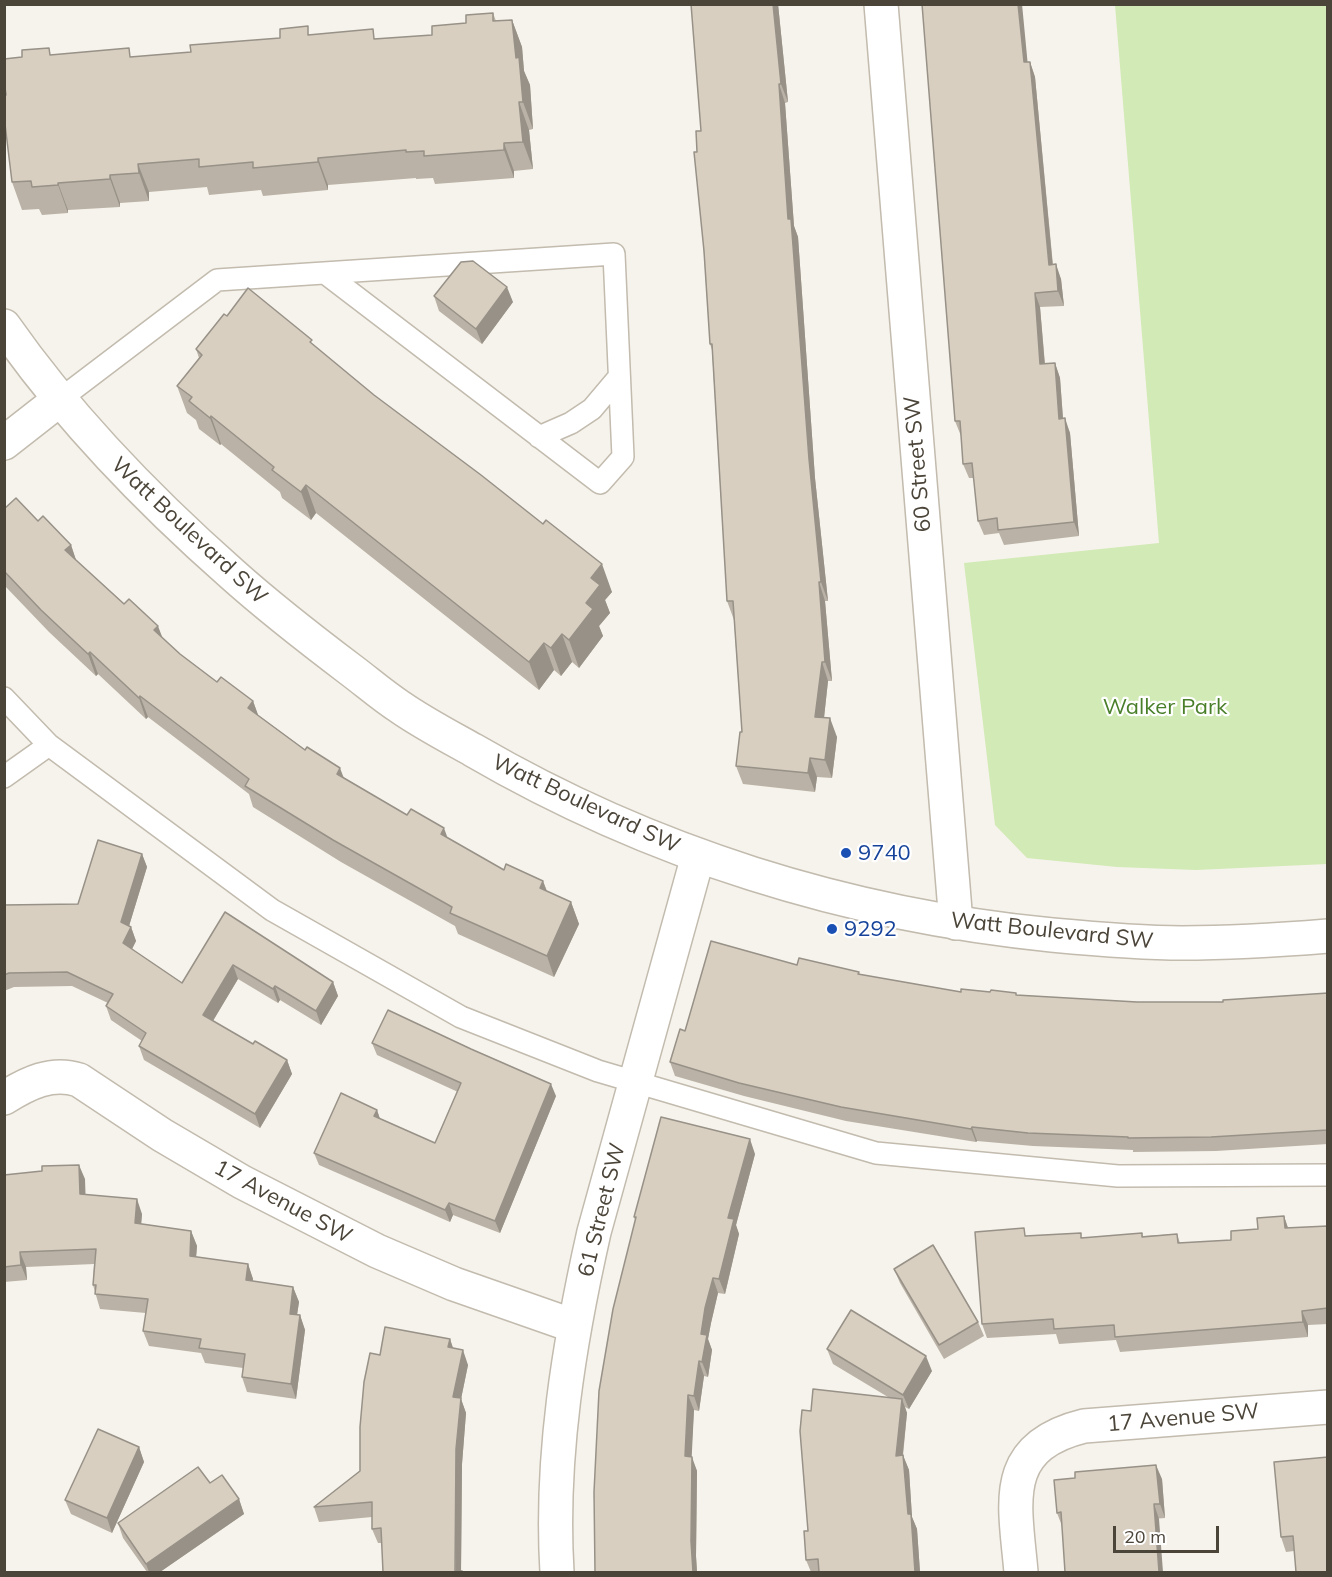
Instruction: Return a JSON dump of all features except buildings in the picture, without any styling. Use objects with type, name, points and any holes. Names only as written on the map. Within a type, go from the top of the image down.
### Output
[{"type":"street","name":"60 Street SW","points":[[880,4],[956,923]]},
{"type":"street","name":"Watt Boulevard SW","points":[[4,326],[59,400],[171,521],[277,614],[401,708],[512,773],[572,803],[698,856],[848,901],[956,923],[1103,939],[1178,943],[1250,942],[1328,936]]},
{"type":"street","points":[[4,443],[59,400]]},
{"type":"street","name":"61 Street SW","points":[[557,1572],[556,1473],[574,1326],[594,1232],[698,856]]},
{"type":"street","name":"17 Avenue SW","points":[[4,1098],[31,1083],[54,1076],[68,1076],[80,1080],[162,1135],[242,1182],[377,1251],[465,1287],[574,1326]]},
{"type":"street","name":"17 Avenue SW","points":[[1022,1572],[1016,1506],[1017,1483],[1022,1470],[1043,1442],[1062,1432],[1084,1426],[1328,1407]]},
{"type":"lane","points":[[59,400],[217,280],[614,254],[623,457],[600,483],[325,273]]},
{"type":"lane","points":[[539,436],[571,423],[592,409],[619,377]]},
{"type":"lane","points":[[4,698],[49,745],[272,910],[461,1017],[598,1071],[876,1153],[1118,1176],[1328,1175]]},
{"type":"lane","points":[[4,777],[49,745]]},
{"type":"green space","name":"Walker Park","points":[[1115,5],[1327,5],[1327,864],[1196,870],[1117,867],[1027,858],[995,825],[964,563],[1159,543]]},
{"type":"place","name":"9740","points":[[846,853]]},
{"type":"place","name":"9292","points":[[832,929]]}]
